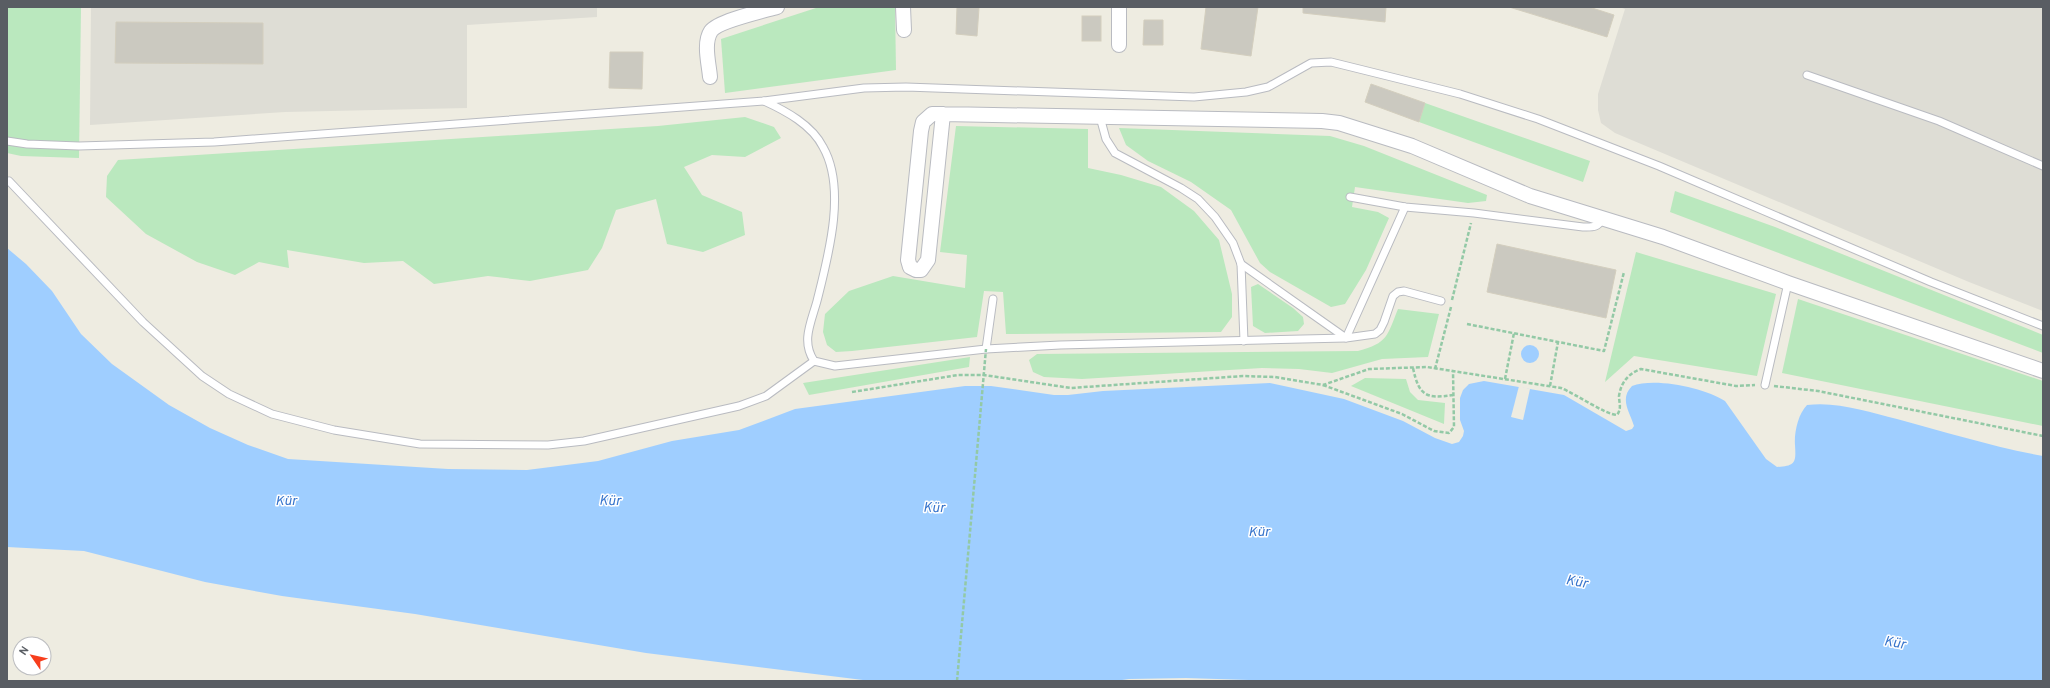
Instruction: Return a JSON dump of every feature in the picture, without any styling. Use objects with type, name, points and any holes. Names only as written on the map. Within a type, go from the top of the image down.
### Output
[{"type":"street","points":[[710,77],[708,42],[711,31],[720,25],[777,7]]},
{"type":"street","points":[[903,7],[904,30]]},
{"type":"street","points":[[1119,7],[1119,45]]},
{"type":"street","points":[[943,114],[928,260],[921,270],[916,270],[910,267],[908,260],[921,132],[923,122],[932,114],[943,114],[1322,121],[1340,124],[1412,146],[1530,196],[1663,237],[1788,283],[2043,371]]},
{"type":"lane","points":[[7,141],[27,144],[79,146],[214,142],[764,101],[864,88],[906,87],[1194,97],[1246,92],[1268,87],[1311,63],[1331,62],[1460,94],[1538,119],[1659,166],[1932,282],[2043,326]]},
{"type":"lane","points":[[1807,75],[1939,121],[2043,166]]},
{"type":"lane","points":[[764,101],[784,110],[808,129],[823,146],[832,172],[834,196],[832,229],[825,269],[807,337],[808,352],[814,362]]},
{"type":"lane","points":[[1100,117],[1106,139],[1115,153],[1181,188],[1198,199],[1215,217],[1233,243],[1241,264],[1244,341]]},
{"type":"lane","points":[[9,181],[143,322],[202,376],[230,394],[272,414],[334,430],[420,444],[548,445],[584,441],[739,406],[766,396],[814,362],[835,366],[986,349],[1060,345],[1244,341],[1370,336],[1380,330],[1393,296],[1398,292],[1404,291],[1441,301]]},
{"type":"lane","points":[[1350,197],[1405,207],[1474,213],[1583,227],[1594,227],[1599,225],[1602,219]]},
{"type":"lane","points":[[1346,338],[1405,207]]},
{"type":"lane","points":[[1241,264],[1346,338]]},
{"type":"lane","points":[[1765,385],[1788,283]]},
{"type":"lane","points":[[986,349],[993,299]]},
{"type":"path","points":[[1435,369],[1474,213]]},
{"type":"path","points":[[1467,324],[1514,332],[1604,351],[1624,272]]},
{"type":"path","points":[[1505,379],[1514,332]]},
{"type":"path","points":[[1550,386],[1558,342]]},
{"type":"path","points":[[957,681],[986,349]]},
{"type":"path","points":[[1413,368],[1417,385],[1423,392],[1436,397],[1453,395]]},
{"type":"path","points":[[1323,385],[1370,369],[1435,369],[1550,386],[1574,393],[1609,413],[1617,415],[1620,408],[1619,396],[1622,386],[1633,372],[1641,369],[1736,386],[1765,385],[1818,391],[2043,436]]},
{"type":"path","points":[[852,392],[958,375],[984,375],[1071,388],[1243,376],[1275,376],[1323,385],[1402,414],[1434,431],[1449,433],[1454,426],[1453,371]]},
{"type":"shaded area","points":[[91,7],[597,7],[597,17],[467,25],[467,108],[285,112],[90,125]]},
{"type":"shaded area","points":[[1619,7],[2043,7],[2043,311],[1969,282],[1615,133],[1601,123],[1598,110],[1598,94],[1625,9]]},
{"type":"green space","points":[[7,7],[81,7],[79,158],[21,156],[7,153]]},
{"type":"green space","points":[[819,7],[895,7],[896,70],[725,93],[721,39]]},
{"type":"green space","points":[[1425,103],[1590,161],[1583,182],[1419,122]]},
{"type":"green space","points":[[745,117],[774,127],[781,138],[745,157],[712,155],[684,167],[702,195],[742,212],[745,235],[703,252],[667,244],[656,199],[616,210],[602,248],[588,270],[530,281],[488,276],[434,284],[403,261],[364,263],[287,250],[289,268],[259,262],[235,275],[197,262],[146,234],[106,197],[107,176],[118,160],[658,126]]},
{"type":"green space","points":[[956,126],[1088,129],[1088,168],[1121,175],[1161,187],[1194,211],[1219,240],[1232,294],[1232,317],[1221,332],[1006,334],[1003,292],[984,291],[977,337],[836,352],[827,345],[823,332],[825,314],[849,291],[893,276],[965,288],[967,255],[940,252]]},
{"type":"green space","points":[[1119,128],[1330,136],[1364,146],[1487,195],[1486,201],[1468,203],[1355,187],[1352,207],[1378,212],[1389,218],[1366,270],[1345,304],[1331,307],[1270,272],[1260,263],[1231,210],[1191,182],[1148,161],[1126,145]]},
{"type":"green space","points":[[1675,191],[1775,227],[2043,335],[2043,353],[1670,212]]},
{"type":"green space","points":[[1636,252],[1776,294],[1757,376],[1634,356],[1605,382]]},
{"type":"green space","points":[[1258,284],[1293,308],[1303,317],[1304,324],[1298,331],[1265,333],[1253,326],[1251,287]]},
{"type":"green space","points":[[1798,299],[2043,381],[2043,426],[1782,373]]},
{"type":"green space","points":[[1398,309],[1439,314],[1428,357],[1382,359],[1332,373],[1299,369],[1262,368],[1082,379],[1044,377],[1033,372],[1029,360],[1037,354],[1358,351],[1375,345],[1385,337]]},
{"type":"green space","points":[[970,357],[969,367],[809,395],[803,383]]},
{"type":"green space","points":[[1365,378],[1406,379],[1410,392],[1418,400],[1445,403],[1444,424],[1351,386]]},
{"type":"water","name":"Kür","points":[[7,248],[26,264],[52,291],[81,334],[112,364],[169,405],[210,428],[248,445],[288,459],[448,469],[527,470],[598,461],[672,441],[739,430],[795,409],[965,386],[991,386],[1054,395],[1068,395],[1103,391],[1270,383],[1344,399],[1403,421],[1435,438],[1452,444],[1459,442],[1463,436],[1464,431],[1460,420],[1460,398],[1463,390],[1469,384],[1484,381],[1564,395],[1626,431],[1632,429],[1634,426],[1626,401],[1628,391],[1632,386],[1666,383],[1693,388],[1716,396],[1725,401],[1766,459],[1777,467],[1788,466],[1794,462],[1797,424],[1801,413],[1807,405],[1818,404],[1853,408],[1988,444],[2043,456],[2043,681],[1284,681],[1186,678],[1129,679],[1115,681],[863,680],[646,653],[415,614],[282,596],[205,582],[84,551],[7,547]]},
{"type":"water","points":[[1530,345],[1536,348],[1539,354],[1536,360],[1530,363],[1524,360],[1521,354],[1524,348]]},
{"type":"pier","points":[[1519,386],[1530,389],[1523,420],[1511,417]]},
{"type":"building","points":[[957,7],[979,8],[977,36],[956,34]]},
{"type":"building","points":[[1206,7],[1258,7],[1251,56],[1201,49]]},
{"type":"building","points":[[1303,7],[1386,7],[1385,22],[1303,13]]},
{"type":"building","points":[[1509,7],[1589,7],[1614,15],[1607,37]]},
{"type":"building","points":[[1082,16],[1101,16],[1101,41],[1082,41]]},
{"type":"building","points":[[1144,20],[1163,20],[1163,45],[1143,45]]},
{"type":"building","points":[[116,22],[263,23],[263,64],[115,63]]},
{"type":"building","points":[[610,52],[643,52],[642,89],[609,88]]},
{"type":"building","points":[[1371,84],[1425,103],[1419,122],[1365,102]]},
{"type":"building","points":[[1497,244],[1616,270],[1606,318],[1487,292]]}]
